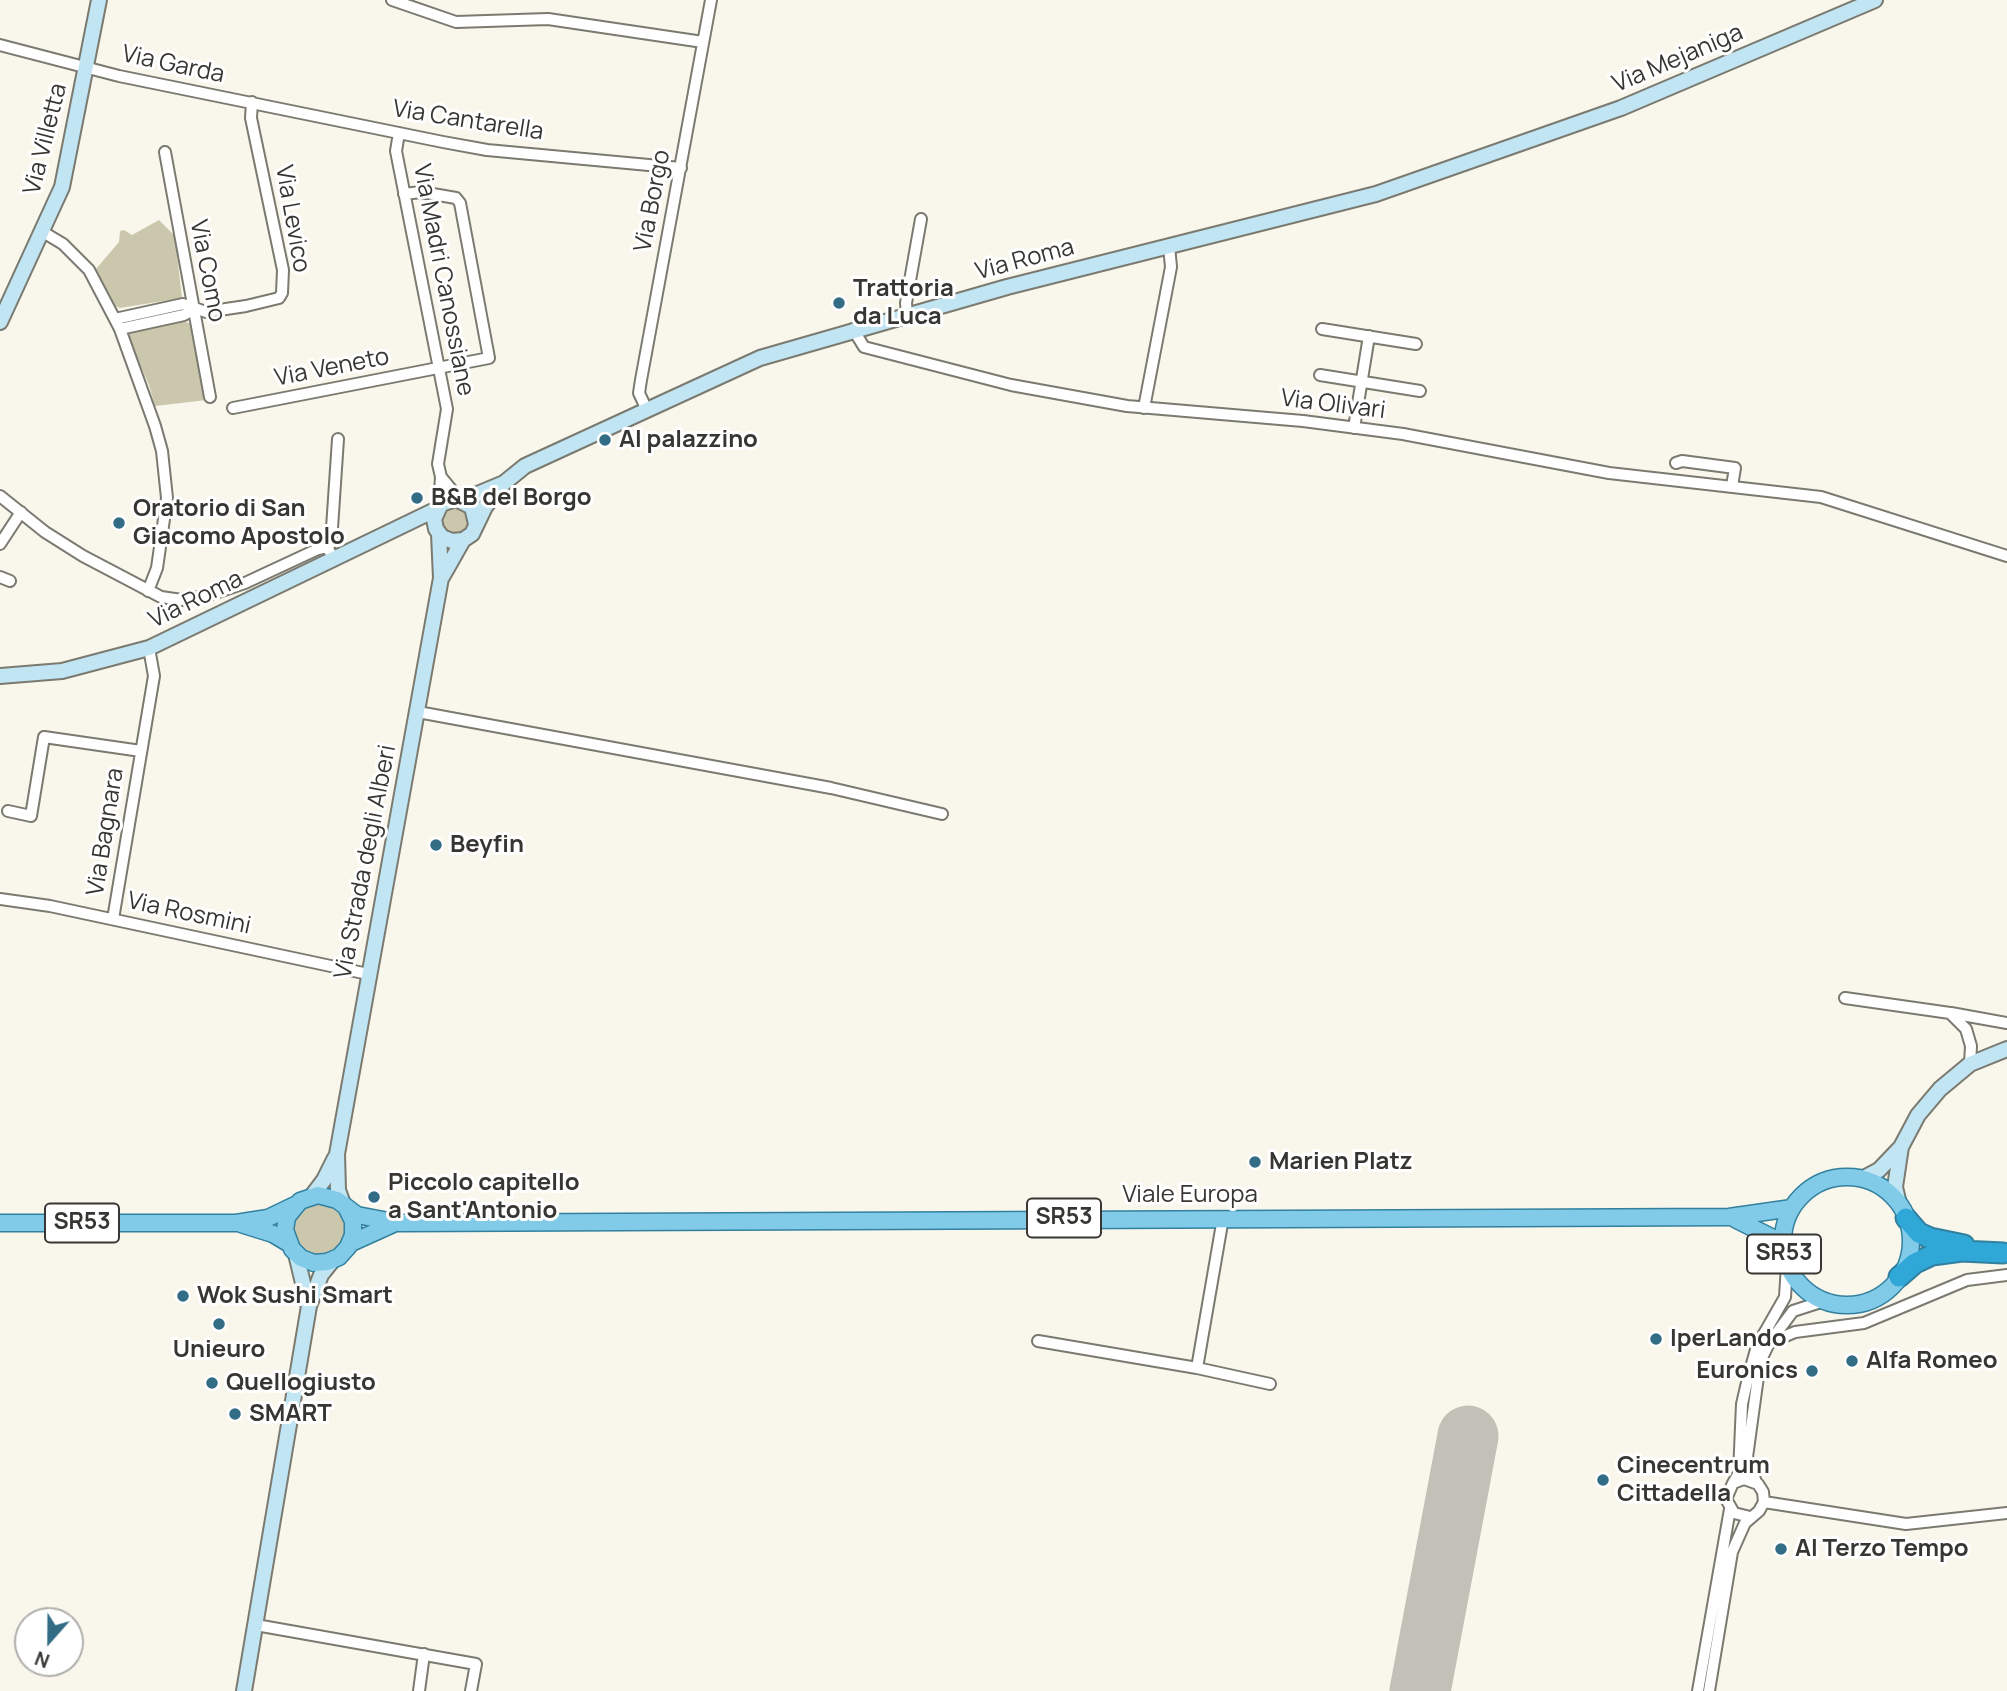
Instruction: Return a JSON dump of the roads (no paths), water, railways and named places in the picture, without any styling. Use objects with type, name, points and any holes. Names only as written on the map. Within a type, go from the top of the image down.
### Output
[{"type":"highway","name":"SR53","points":[[1903,1211],[1919,1233],[1930,1238],[2005,1253]]},
{"type":"highway","name":"SR53","points":[[1899,1277],[1915,1263],[1931,1255],[1962,1251],[2005,1253]]},
{"type":"main road","name":"Via Villetta","points":[[0,322],[62,187],[99,0]]},
{"type":"main road","name":"Via Mejaniga","points":[[1576,125],[1875,0]]},
{"type":"main road","name":"Via Roma","points":[[0,676],[62,671],[149,648],[242,602],[331,553],[400,528],[448,500],[461,500],[503,483],[525,466],[646,408],[760,358],[852,329],[1376,194],[1576,125]]},
{"type":"main road","name":"Via Roma","points":[[400,528],[437,531],[452,541],[463,540],[472,534],[503,483]]},
{"type":"main road","points":[[461,500],[472,507],[476,524]]},
{"type":"main road","points":[[437,531],[434,519],[438,508]]},
{"type":"main road","name":"Via Strada degli Alberi","points":[[345,1207],[338,1190],[337,1154],[441,578],[437,531]]},
{"type":"main road","name":"Via Strada degli Alberi","points":[[441,578],[463,540]]},
{"type":"main road","points":[[1862,1179],[1879,1170],[1901,1147],[1918,1115],[1940,1089],[1970,1065],[2007,1049]]},
{"type":"main road","points":[[1899,1277],[1910,1249],[1903,1211],[1895,1187],[1901,1147]]},
{"type":"main road","name":"Via Strada degli Alberi","points":[[312,1196],[324,1180],[337,1154]]},
{"type":"main road","name":"SR53","points":[[1899,1277],[1874,1299],[1849,1304],[1824,1301],[1806,1290],[1787,1265],[1783,1242],[1792,1208],[1811,1188],[1836,1178],[1862,1179],[1883,1188],[1903,1211]]},
{"type":"main road","name":"Viale Europa","points":[[312,1196],[325,1195],[357,1215],[399,1223],[1729,1217],[1792,1208]]},
{"type":"main road","points":[[309,1306],[286,1223],[295,1205],[312,1196]]},
{"type":"main road","name":"SR53","points":[[0,1223],[236,1223],[280,1215],[295,1205]]},
{"type":"main road","points":[[345,1207],[354,1228],[351,1243]]},
{"type":"main road","name":"Viale Europa","points":[[1729,1217],[1746,1222],[1783,1242]]},
{"type":"main road","name":"SR53","points":[[236,1223],[273,1234],[292,1248]]},
{"type":"main road","name":"Viale Europa","points":[[333,1260],[351,1243],[399,1223]]},
{"type":"main road","points":[[292,1248],[314,1262],[333,1260]]},
{"type":"main road","points":[[244,1691],[309,1306],[321,1275],[333,1260]]},
{"type":"street","points":[[392,0],[456,22],[548,19],[703,42]]},
{"type":"street","name":"Via Borgo","points":[[646,408],[639,393],[640,380],[711,0]]},
{"type":"street","name":"Via Garda","points":[[0,45],[87,68],[252,103]]},
{"type":"street","name":"Via Cantarella","points":[[252,103],[487,150],[681,168]]},
{"type":"street","name":"Via Levico","points":[[118,324],[184,316],[193,310],[206,312],[246,306],[279,298],[282,293],[283,270],[251,118],[252,103]]},
{"type":"street","name":"Via Madri Canossiane","points":[[399,133],[396,151],[447,409],[439,464],[441,477],[438,508]]},
{"type":"street","name":"Via Como","points":[[165,152],[210,397]]},
{"type":"street","name":"Via Veneto","points":[[233,408],[489,358],[463,211],[456,198],[421,192],[404,194]]},
{"type":"street","points":[[907,315],[906,303],[921,219]]},
{"type":"street","points":[[43,232],[64,244],[89,270],[118,324],[156,426],[162,451],[167,498],[157,568],[148,591]]},
{"type":"street","points":[[1144,408],[1171,267],[1169,246]]},
{"type":"street","points":[[1322,328],[1416,344]]},
{"type":"street","name":"Via Olivari","points":[[852,329],[864,347],[1011,385],[1144,408],[1354,428],[1609,472],[1821,497],[2007,556]]},
{"type":"street","points":[[1354,428],[1369,336]]},
{"type":"street","points":[[1320,375],[1420,391]]},
{"type":"street","points":[[0,496],[83,556],[161,597],[182,600],[235,586],[318,549],[331,553],[338,439]]},
{"type":"street","points":[[1676,463],[1682,461],[1735,468],[1732,485]]},
{"type":"street","points":[[441,477],[461,500]]},
{"type":"street","points":[[0,544],[21,512]]},
{"type":"street","points":[[235,586],[242,602]]},
{"type":"street","name":"Via Bagnara","points":[[113,919],[154,676],[149,648]]},
{"type":"street","points":[[418,712],[831,788],[942,814]]},
{"type":"street","name":"Via Bagnara","points":[[8,811],[31,816],[44,737],[141,751]]},
{"type":"street","name":"Via Rosmini","points":[[0,899],[113,919],[369,974]]},
{"type":"street","points":[[1845,998],[2007,1023]]},
{"type":"street","points":[[1950,1013],[1966,1029],[1971,1046],[1970,1065]]},
{"type":"street","points":[[1197,1367],[1223,1218]]},
{"type":"street","points":[[1698,1691],[1730,1509],[1727,1493],[1739,1472],[1742,1404],[1757,1346],[1785,1297],[1787,1265]]},
{"type":"street","points":[[1769,1343],[1795,1332],[1864,1323],[1967,1280],[2007,1275]]},
{"type":"street","points":[[1709,1691],[1732,1552],[1750,1517],[1759,1511],[1764,1502],[1763,1492],[1749,1469],[1748,1443],[1760,1362],[1769,1343],[1793,1311],[1824,1301]]},
{"type":"street","points":[[1038,1341],[1197,1367],[1270,1384]]},
{"type":"street","points":[[1733,1483],[1744,1479],[1756,1482]]},
{"type":"street","points":[[1764,1502],[1906,1524],[2007,1513]]},
{"type":"street","points":[[1730,1509],[1739,1516],[1750,1517]]},
{"type":"street","points":[[256,1625],[475,1664],[471,1691]]},
{"type":"street","points":[[419,1691],[424,1654]]},
{"type":"place","name":"Trattoria da Luca","points":[[839,303]]},
{"type":"place","name":"Al palazzino","points":[[605,440]]},
{"type":"place","name":"B&B del Borgo","points":[[417,498]]},
{"type":"place","name":"Oratorio di San Giacomo Apostolo","points":[[119,523]]},
{"type":"place","name":"Beyfin","points":[[436,845]]},
{"type":"place","name":"Marien Platz","points":[[1255,1162]]},
{"type":"place","name":"Piccolo capitello a Sant'Antonio","points":[[374,1197]]},
{"type":"place","name":"Wok Sushi Smart","points":[[183,1296]]},
{"type":"place","name":"Unieuro","points":[[219,1324]]},
{"type":"place","name":"IperLando","points":[[1656,1339]]},
{"type":"place","name":"Alfa Romeo","points":[[1852,1361]]},
{"type":"place","name":"Euronics","points":[[1812,1371]]},
{"type":"place","name":"Quellogiusto","points":[[212,1383]]},
{"type":"place","name":"SMART","points":[[235,1414]]},
{"type":"place","name":"Cinecentrum Cittadella","points":[[1603,1480]]},
{"type":"place","name":"Al Terzo Tempo","points":[[1781,1549]]}]
